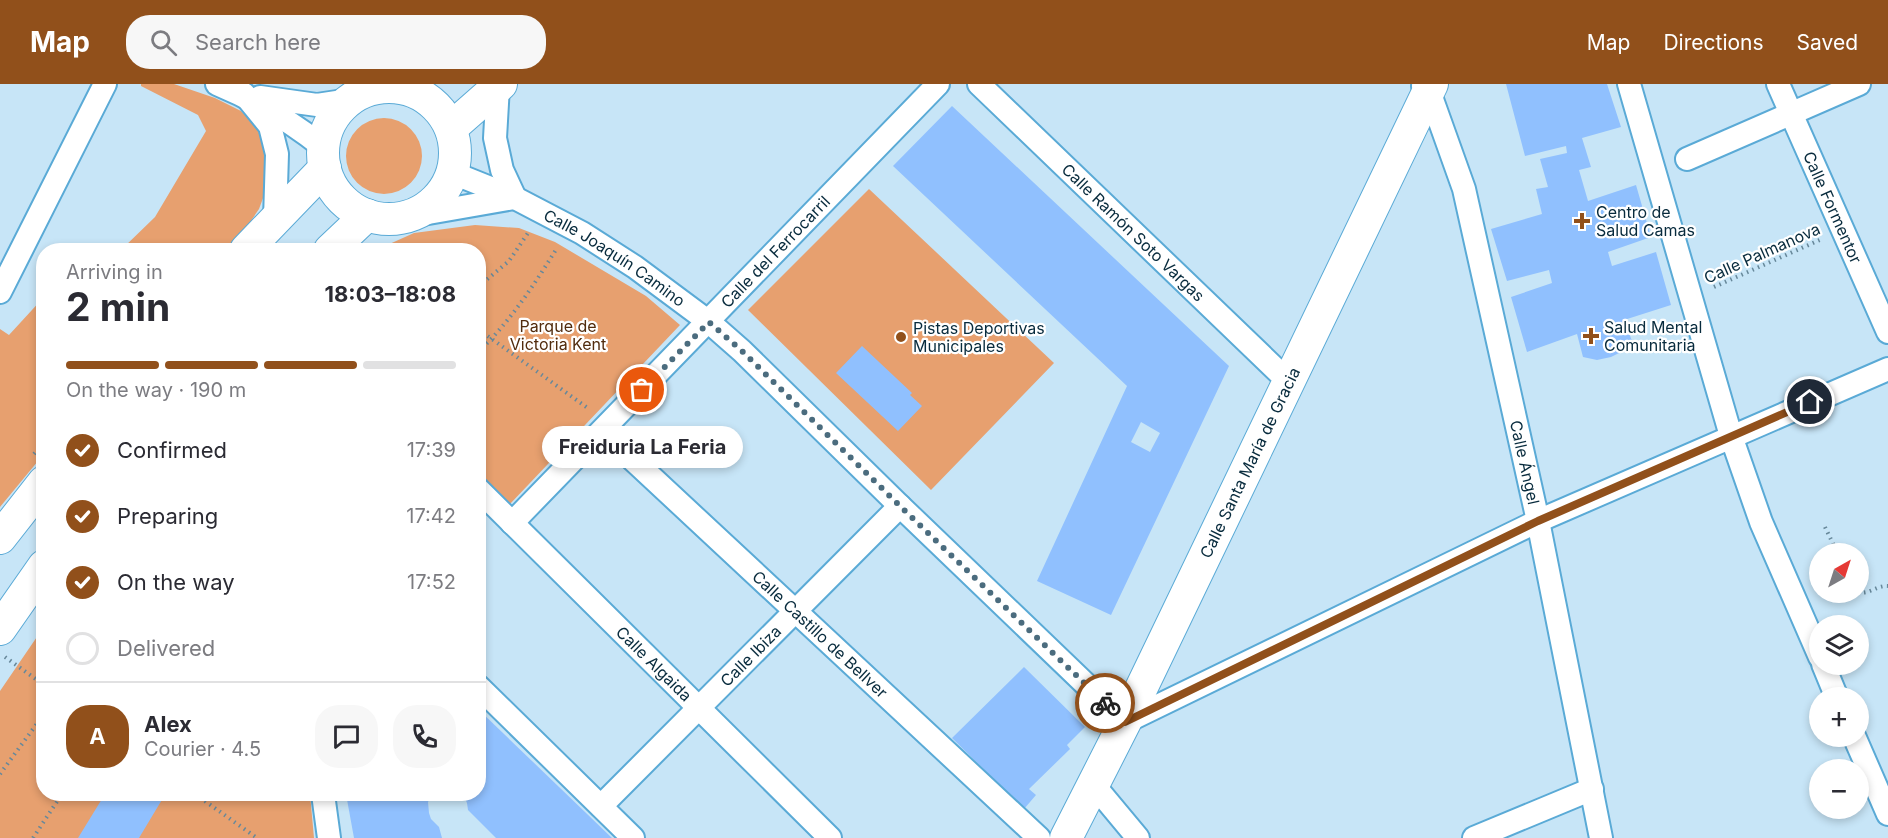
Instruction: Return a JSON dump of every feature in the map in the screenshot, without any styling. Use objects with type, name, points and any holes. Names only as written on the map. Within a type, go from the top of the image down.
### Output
[{"type":"street","points":[[0,292],[105,84]]},
{"type":"street","points":[[217,84],[244,94],[284,102],[317,105],[350,100]]},
{"type":"street","name":"Calle del Ferrocarril","points":[[512,524],[938,84]]},
{"type":"street","name":"Calle Ramón Soto Vargas","points":[[979,84],[1288,381]]},
{"type":"street","points":[[1629,84],[1731,436],[1761,522],[1809,632]]},
{"type":"street","name":"Calle Formentor","points":[[1778,84],[1888,332]]},
{"type":"street","points":[[1687,159],[1859,84]]},
{"type":"street","points":[[451,128],[500,85]]},
{"type":"street","points":[[411,216],[425,209],[437,199],[447,187],[453,173],[455,150],[451,128],[435,105],[415,87],[379,88],[364,92],[350,100],[332,120],[324,157],[330,183],[340,197],[367,215],[381,219],[396,219],[515,198],[502,170],[495,138],[500,85]]},
{"type":"street","name":"Calle Santa María de Gracia","points":[[1066,838],[1125,722],[1427,86]]},
{"type":"street","name":"Calle Ángel","points":[[1427,86],[1464,189],[1538,521],[1601,838]]},
{"type":"street","points":[[244,94],[288,120],[324,157]]},
{"type":"street","points":[[244,94],[270,126],[278,153],[275,219]]},
{"type":"street","points":[[253,243],[275,219],[324,157]]},
{"type":"street","name":"Calle Joaquín Camino","points":[[453,173],[515,198],[569,226],[635,267],[709,322],[742,351],[1125,722]]},
{"type":"street","points":[[337,243],[367,215]]},
{"type":"street","points":[[1125,722],[1538,521],[1888,369]]},
{"type":"street","name":"Calle Castillo de Bellver","points":[[606,427],[795,611],[1039,838]]},
{"type":"street","points":[[0,538],[36,492]]},
{"type":"street","name":"Calle Algaida","points":[[486,497],[830,838]]},
{"type":"street","name":"Calle Ibiza","points":[[601,806],[900,506]]},
{"type":"street","points":[[0,628],[36,577]]},
{"type":"street","points":[[486,694],[633,838]]},
{"type":"street","points":[[1859,747],[1888,814]]},
{"type":"street","points":[[1093,784],[1138,838]]},
{"type":"street","points":[[1474,838],[1592,789]]},
{"type":"street","points":[[324,801],[329,838]]},
{"type":"path","points":[[486,280],[509,261],[523,243],[540,211]]},
{"type":"path","points":[[486,345],[536,282],[569,226]]},
{"type":"path","name":"Calle Palmanova","points":[[1691,297],[1843,230]]},
{"type":"path","points":[[486,335],[606,427]]},
{"type":"path","points":[[1825,527],[1833,543]]},
{"type":"path","points":[[1869,590],[1879,586],[1888,586]]},
{"type":"path","points":[[0,654],[36,679]]},
{"type":"path","points":[[0,774],[36,725]]},
{"type":"path","points":[[33,838],[57,801]]},
{"type":"path","points":[[205,801],[257,838]]},
{"type":"green space","points":[[141,84],[174,84],[215,98],[241,111],[256,126],[267,151],[269,182],[259,209],[234,243],[128,243],[155,217],[206,131],[198,115]]},
{"type":"green space","points":[[377,118],[391,118],[405,124],[416,135],[422,149],[419,171],[411,183],[391,194],[377,194],[363,188],[352,177],[346,163],[346,149],[352,135],[363,124]]},
{"type":"green space","name":"Pistas Deportivas Municipales","points":[[869,189],[1054,363],[931,490],[748,310]]},
{"type":"green space","name":"Parque de Victoria Kent","points":[[475,225],[519,228],[555,242],[646,296],[680,325],[510,504],[486,479],[486,243],[392,243],[414,233]]},
{"type":"green space","points":[[36,306],[36,463],[0,507],[0,329],[9,335]]},
{"type":"green space","points":[[36,638],[36,801],[311,801],[314,838],[0,838],[0,691]]},
{"type":"building","name":"Centro de Salud Camas","points":[[1506,84],[1607,84],[1621,127],[1582,138],[1591,167],[1579,170],[1588,201],[1636,185],[1651,237],[1608,252],[1612,266],[1656,252],[1671,305],[1624,320],[1632,341],[1623,351],[1611,357],[1597,360],[1583,357],[1577,334],[1527,352],[1511,297],[1552,283],[1549,270],[1507,281],[1491,229],[1542,214],[1536,189],[1548,187],[1540,159],[1567,153],[1566,146],[1525,156]]},
{"type":"building","points":[[952,106],[1229,366],[1111,615],[1037,581],[1127,386],[893,166]],"holes":[[[1141,422],[1160,433],[1150,452],[1131,442]]]},
{"type":"building","points":[[862,346],[912,393],[910,395],[922,406],[898,431],[836,373]]},
{"type":"building","points":[[1024,667],[1085,727],[1067,745],[1070,749],[1029,789],[1036,795],[1024,809],[952,738]]},
{"type":"building","points":[[486,717],[612,838],[496,838],[468,810],[466,801],[486,801]]},
{"type":"building","points":[[101,801],[161,801],[139,838],[78,838]]},
{"type":"building","points":[[347,801],[428,801],[431,819],[439,827],[442,838],[354,838]]},
{"type":"way so far","points":[[642,390],[709,322],[742,351],[1105,703]]},
{"type":"place","name":"Centro de Salud Camas","points":[[1582,221]]},
{"type":"place","name":"Salud Mental Comunitaria","points":[[1591,336]]},
{"type":"place","name":"Pistas Deportivas Municipales","points":[[901,337]]},
{"type":"place","name":"Freiduria La Feria","points":[[642,390]]},
{"type":"route","points":[[1105,703],[1125,722],[1538,521],[1810,402]]}]
